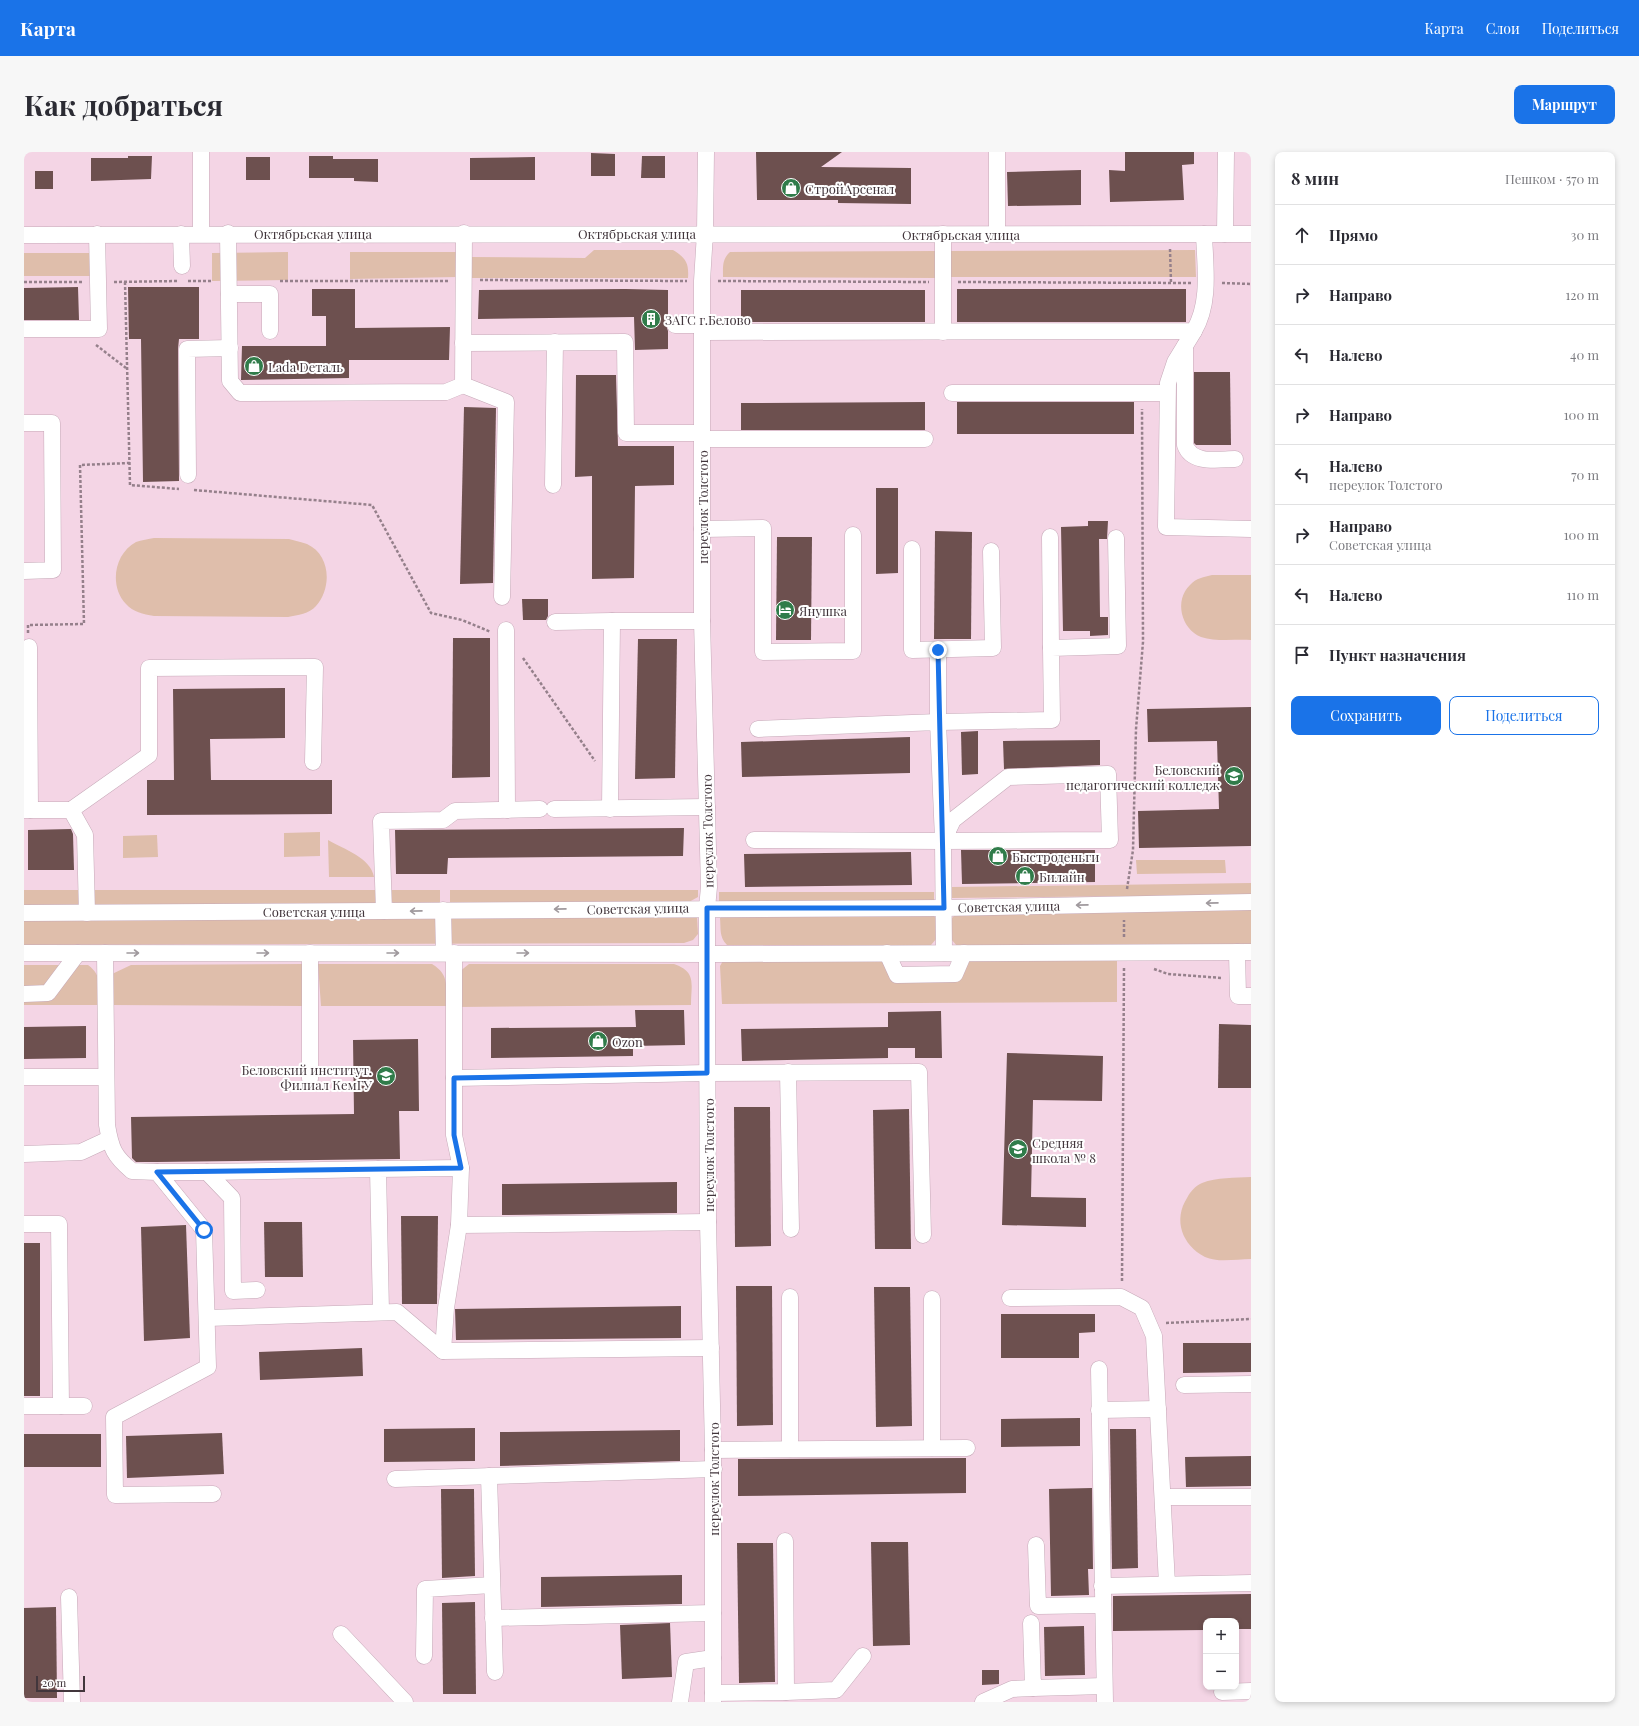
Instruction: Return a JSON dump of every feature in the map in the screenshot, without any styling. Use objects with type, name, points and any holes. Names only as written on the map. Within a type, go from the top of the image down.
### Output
[{"type":"street","points":[[201,152],[201,233]]},
{"type":"street","name":"переулок Толстого","points":[[706,152],[706,233],[702,281],[702,621],[709,887],[707,908],[707,1073],[708,1222],[714,1469],[713,1697]]},
{"type":"street","points":[[997,152],[997,234]]},
{"type":"street","points":[[1224,234],[1226,152]]},
{"type":"street","name":"Октябрьская улица","points":[[24,235],[201,233],[706,233],[1224,234],[1250,236]]},
{"type":"street","points":[[24,330],[99,329],[97,234]]},
{"type":"street","points":[[181,234],[182,266]]},
{"type":"street","points":[[228,234],[230,381],[240,393],[446,392],[463,385],[506,402],[502,597]]},
{"type":"street","points":[[463,385],[464,234]]},
{"type":"street","points":[[943,234],[943,332]]},
{"type":"street","points":[[1204,234],[1205,283],[1203,313],[1172,369],[1167,393],[1166,527],[1251,529]]},
{"type":"street","points":[[229,288],[270,294],[270,331]]},
{"type":"street","points":[[676,325],[702,328],[943,332],[1194,331]]},
{"type":"street","points":[[463,342],[625,342],[626,433],[702,436],[925,439]]},
{"type":"street","points":[[553,485],[555,342]]},
{"type":"street","points":[[1185,346],[1185,445],[1187,450],[1198,459],[1235,459]]},
{"type":"street","points":[[186,482],[187,349],[230,348]]},
{"type":"street","points":[[952,393],[1167,393]]},
{"type":"street","points":[[24,423],[52,423],[53,554],[53,570],[24,571]]},
{"type":"street","points":[[702,529],[763,528],[763,652],[853,651],[853,535]]},
{"type":"street","points":[[758,729],[938,722],[1052,720],[1050,537]]},
{"type":"street","points":[[1051,648],[1118,646],[1116,538]]},
{"type":"street","points":[[912,549],[912,650],[993,648],[992,551]]},
{"type":"street","points":[[610,809],[612,621]]},
{"type":"street","points":[[556,622],[702,621]]},
{"type":"street","points":[[501,632],[506,810]]},
{"type":"street","points":[[29,647],[27,810],[71,810],[149,755],[149,668],[315,667],[314,762]]},
{"type":"street","points":[[938,650],[938,722],[943,841],[944,953]]},
{"type":"street","points":[[754,840],[943,841],[1110,840],[1108,774],[1008,777],[953,820],[943,841]]},
{"type":"street","points":[[384,911],[381,821],[443,820],[455,811],[707,807]]},
{"type":"street","points":[[71,810],[85,835],[87,913]]},
{"type":"street","name":"Советская улица","points":[[24,913],[707,908],[944,908],[1251,902]]},
{"type":"street","points":[[443,910],[449,953],[454,1078],[454,1135],[461,1168],[459,1225],[446,1308],[443,1351]]},
{"type":"street","points":[[24,953],[1244,952],[1238,978],[1238,996],[1251,996]]},
{"type":"street","points":[[24,994],[48,993],[78,953]]},
{"type":"street","points":[[105,953],[107,1125],[109,1139],[116,1158],[132,1171],[207,1172],[461,1168]]},
{"type":"street","points":[[310,953],[310,1079]]},
{"type":"street","points":[[887,953],[897,975],[955,974],[964,953]]},
{"type":"street","points":[[788,1072],[791,1229]]},
{"type":"street","points":[[454,1078],[707,1073],[919,1072],[922,1235]]},
{"type":"street","points":[[24,1077],[106,1077]]},
{"type":"street","points":[[24,1154],[81,1152],[109,1139]]},
{"type":"street","points":[[378,1169],[381,1312]]},
{"type":"street","points":[[157,1172],[204,1230],[208,1367],[114,1417],[114,1495],[213,1494]]},
{"type":"street","points":[[207,1172],[232,1198],[233,1291],[257,1290]]},
{"type":"street","points":[[459,1225],[708,1222]]},
{"type":"street","points":[[24,1224],[59,1224],[61,1406]]},
{"type":"street","points":[[790,1297],[790,1450]]},
{"type":"street","points":[[1010,1298],[1122,1297],[1142,1308],[1154,1336],[1167,1584]]},
{"type":"street","points":[[932,1299],[932,1448]]},
{"type":"street","points":[[207,1318],[397,1312],[443,1351],[711,1348]]},
{"type":"street","points":[[983,1702],[1012,1689],[1033,1688],[1104,1694],[1098,1410],[1099,1369]]},
{"type":"street","points":[[1184,1385],[1251,1384]]},
{"type":"street","points":[[24,1406],[84,1406]]},
{"type":"street","points":[[1098,1410],[1158,1409]]},
{"type":"street","points":[[713,1450],[967,1448]]},
{"type":"street","points":[[395,1479],[714,1469]]},
{"type":"street","points":[[489,1476],[495,1672]]},
{"type":"street","points":[[1163,1497],[1251,1497]]},
{"type":"street","points":[[785,1541],[786,1692]]},
{"type":"street","points":[[1036,1545],[1038,1606],[1103,1605]]},
{"type":"street","points":[[1102,1586],[1251,1582]]},
{"type":"street","points":[[424,1656],[425,1589],[492,1584]]},
{"type":"street","points":[[69,1597],[72,1702]]},
{"type":"street","points":[[493,1618],[713,1613]]},
{"type":"street","points":[[1030,1623],[1033,1688]]},
{"type":"street","points":[[341,1634],[405,1702]]},
{"type":"street","points":[[713,1697],[836,1690],[863,1656]]},
{"type":"street","points":[[680,1702],[686,1662],[713,1658]]},
{"type":"street","points":[[1222,1692],[1251,1691]]},
{"type":"path","points":[[1170,234],[1171,283]]},
{"type":"path","points":[[275,281],[464,280],[932,282]]},
{"type":"path","points":[[24,282],[125,282],[229,288]]},
{"type":"path","points":[[125,282],[130,485],[186,482]]},
{"type":"path","points":[[956,282],[1251,284]]},
{"type":"path","points":[[95,344],[126,368]]},
{"type":"path","points":[[1122,1297],[1124,904],[1133,850],[1136,729],[1143,642],[1142,393]]},
{"type":"path","points":[[29,647],[28,625],[84,624],[80,465],[130,463]]},
{"type":"path","points":[[193,490],[372,505],[431,613],[462,620],[501,632]]},
{"type":"path","points":[[518,652],[610,782]]},
{"type":"path","points":[[1147,967],[1168,974],[1207,978],[1238,978]]},
{"type":"path","points":[[1149,1324],[1251,1319]]},
{"type":"shaded area","points":[[594,250],[673,250],[686,261],[688,278],[468,278],[469,257],[585,258]]},
{"type":"shaded area","points":[[1195,250],[1196,277],[949,277],[949,251]]},
{"type":"shaded area","points":[[936,251],[936,278],[723,277],[724,260],[730,252]]},
{"type":"shaded area","points":[[288,252],[288,280],[212,281],[212,253]]},
{"type":"shaded area","points":[[350,252],[457,252],[457,277],[350,279]]},
{"type":"shaded area","points":[[24,253],[95,253],[95,276],[24,276]]},
{"type":"shaded area","points":[[154,538],[289,539],[305,543],[315,549],[325,564],[327,581],[325,590],[321,599],[313,609],[303,614],[288,617],[154,616],[135,611],[126,604],[121,597],[117,588],[116,571],[123,554],[129,547],[136,542]]},
{"type":"shaded area","points":[[1212,575],[1251,575],[1251,640],[1207,639],[1194,633],[1189,628],[1182,614],[1181,606],[1185,591],[1190,585],[1200,578]]},
{"type":"shaded area","points":[[320,832],[320,856],[284,857],[284,833]]},
{"type":"shaded area","points":[[157,835],[158,857],[123,858],[123,836]]},
{"type":"shaded area","points":[[328,840],[362,859],[372,870],[374,877],[329,877]]},
{"type":"shaded area","points":[[1136,860],[1225,860],[1226,873],[1137,874]]},
{"type":"shaded area","points":[[1251,883],[1251,895],[952,898],[952,887]]},
{"type":"shaded area","points":[[24,890],[82,890],[78,906],[24,908]]},
{"type":"shaded area","points":[[90,890],[376,890],[377,905],[96,908],[92,904]]},
{"type":"shaded area","points":[[387,890],[440,890],[440,905],[394,904],[389,898]]},
{"type":"shaded area","points":[[450,890],[698,890],[698,897],[687,903],[450,905]]},
{"type":"shaded area","points":[[719,892],[934,892],[934,903],[719,903]]},
{"type":"shaded area","points":[[1251,910],[1251,944],[957,946],[951,939],[951,919],[956,914]]},
{"type":"shaded area","points":[[726,913],[931,913],[937,919],[937,938],[931,945],[727,945],[722,936],[720,918]]},
{"type":"shaded area","points":[[697,915],[698,934],[693,940],[684,943],[24,945],[24,919]]},
{"type":"shaded area","points":[[1117,957],[1117,1002],[722,1004],[720,966],[724,959],[888,958],[893,979],[961,979],[969,958]]},
{"type":"shaded area","points":[[303,964],[304,1006],[110,1005],[112,974],[131,965]]},
{"type":"shaded area","points":[[318,964],[432,964],[442,973],[446,982],[446,1006],[321,1006]]},
{"type":"shaded area","points":[[469,964],[674,964],[681,967],[689,975],[692,985],[691,1005],[456,1007],[459,972]]},
{"type":"shaded area","points":[[24,965],[88,965],[93,969],[98,978],[99,1005],[24,1005]]},
{"type":"shaded area","points":[[1251,1177],[1251,1259],[1216,1260],[1205,1257],[1197,1252],[1186,1239],[1180,1223],[1183,1206],[1193,1189],[1208,1181],[1226,1178]]},
{"type":"building","points":[[756,152],[842,152],[821,167],[911,168],[911,204],[838,203],[838,200],[757,200]]},
{"type":"building","points":[[1125,152],[1194,152],[1194,164],[1182,165],[1184,200],[1110,202],[1109,170],[1125,171]]},
{"type":"building","points":[[591,153],[615,154],[615,176],[591,176]]},
{"type":"building","points":[[128,156],[152,156],[151,179],[91,181],[91,158],[128,158]]},
{"type":"building","points":[[309,156],[333,156],[333,159],[378,159],[378,182],[354,181],[354,178],[309,178]]},
{"type":"building","points":[[642,156],[665,156],[665,178],[641,178]]},
{"type":"building","points":[[246,157],[270,157],[270,180],[246,180]]},
{"type":"building","points":[[535,157],[535,180],[470,180],[470,158]]},
{"type":"building","points":[[1081,170],[1081,205],[1008,206],[1007,172]]},
{"type":"building","points":[[35,171],[53,171],[53,189],[35,189]]},
{"type":"building","points":[[78,287],[79,320],[24,320],[24,288]]},
{"type":"building","points":[[128,287],[199,287],[199,339],[179,339],[179,481],[143,482],[141,339],[129,339]]},
{"type":"building","points":[[312,289],[355,289],[355,328],[450,327],[449,360],[349,360],[349,378],[241,380],[242,346],[326,346],[326,316],[312,316]]},
{"type":"building","points":[[957,289],[1186,289],[1186,322],[957,322]]},
{"type":"building","points":[[479,290],[668,290],[668,319],[666,325],[668,331],[668,349],[635,350],[634,317],[478,319]]},
{"type":"building","points":[[741,290],[925,290],[925,322],[741,322]]},
{"type":"building","points":[[1194,372],[1230,372],[1231,445],[1196,445],[1194,443]]},
{"type":"building","points":[[576,375],[616,375],[618,446],[674,446],[674,485],[635,486],[634,578],[592,579],[592,476],[575,477]]},
{"type":"building","points":[[925,402],[925,430],[741,430],[741,403]]},
{"type":"building","points":[[957,402],[1134,402],[1134,434],[957,434]]},
{"type":"building","points":[[464,407],[496,408],[493,583],[460,584]]},
{"type":"building","points":[[876,488],[898,488],[898,573],[876,574]]},
{"type":"building","points":[[1088,521],[1108,521],[1107,539],[1099,539],[1100,617],[1108,617],[1108,635],[1090,636],[1090,631],[1063,631],[1061,527],[1088,526]]},
{"type":"building","points":[[935,531],[972,532],[971,639],[934,639]]},
{"type":"building","points":[[777,537],[812,537],[811,640],[776,640]]},
{"type":"building","points":[[522,599],[548,599],[548,616],[546,620],[523,620]]},
{"type":"building","points":[[453,638],[490,638],[490,777],[452,778]]},
{"type":"building","points":[[638,639],[677,639],[675,778],[635,779]]},
{"type":"building","points":[[285,688],[285,738],[210,739],[211,780],[332,780],[332,814],[147,815],[147,780],[174,780],[173,689]]},
{"type":"building","name":"Беловский педагогический колледж","points":[[1251,707],[1251,846],[1139,848],[1138,811],[1219,809],[1217,741],[1148,742],[1147,709]]},
{"type":"building","points":[[978,731],[978,774],[962,775],[961,732]]},
{"type":"building","points":[[910,737],[910,773],[742,777],[741,742]]},
{"type":"building","points":[[1100,740],[1100,765],[1004,769],[1003,741]]},
{"type":"building","points":[[684,828],[683,856],[448,858],[447,874],[396,874],[395,830]]},
{"type":"building","points":[[71,829],[73,834],[74,870],[28,870],[28,830]]},
{"type":"building","points":[[961,850],[1095,850],[1095,882],[962,884]]},
{"type":"building","points":[[911,852],[912,885],[745,887],[744,854]]},
{"type":"building","points":[[635,1010],[684,1010],[685,1045],[633,1046],[633,1056],[491,1058],[491,1028],[636,1027]]},
{"type":"building","points":[[941,1011],[942,1058],[915,1058],[915,1048],[888,1048],[888,1058],[742,1061],[741,1029],[888,1027],[888,1012]]},
{"type":"building","points":[[1219,1024],[1251,1025],[1251,1088],[1218,1088]]},
{"type":"building","points":[[86,1026],[86,1058],[24,1059],[24,1027]]},
{"type":"building","name":"Беловский институт. Филиал КемГУ","points":[[418,1039],[419,1111],[399,1111],[400,1159],[136,1162],[132,1158],[131,1117],[354,1114],[353,1040]]},
{"type":"building","name":"Средняя школа № 8","points":[[1007,1053],[1103,1056],[1102,1101],[1033,1100],[1031,1197],[1086,1198],[1086,1227],[1002,1225]]},
{"type":"building","points":[[734,1107],[770,1107],[771,1246],[735,1247]]},
{"type":"building","points":[[909,1109],[911,1249],[875,1249],[873,1110]]},
{"type":"building","points":[[677,1182],[677,1213],[502,1215],[502,1184]]},
{"type":"building","points":[[401,1216],[438,1216],[437,1304],[402,1304]]},
{"type":"building","points":[[264,1222],[302,1222],[303,1277],[265,1277]]},
{"type":"building","points":[[186,1225],[190,1338],[144,1341],[141,1227]]},
{"type":"building","points":[[24,1243],[40,1243],[40,1396],[24,1396]]},
{"type":"building","points":[[736,1286],[772,1286],[773,1425],[737,1426]]},
{"type":"building","points":[[874,1287],[910,1287],[912,1426],[876,1427]]},
{"type":"building","points":[[681,1306],[681,1338],[456,1340],[455,1309]]},
{"type":"building","points":[[1001,1314],[1095,1314],[1095,1332],[1079,1333],[1079,1358],[1001,1358]]},
{"type":"building","points":[[1183,1343],[1251,1343],[1251,1372],[1183,1373]]},
{"type":"building","points":[[362,1348],[363,1376],[260,1380],[259,1352]]},
{"type":"building","points":[[1080,1418],[1080,1446],[1001,1447],[1001,1419]]},
{"type":"building","points":[[475,1428],[475,1461],[384,1462],[384,1429]]},
{"type":"building","points":[[1110,1429],[1136,1429],[1138,1568],[1112,1569]]},
{"type":"building","points":[[680,1430],[680,1461],[500,1466],[500,1432]]},
{"type":"building","points":[[222,1433],[224,1474],[127,1478],[126,1436]]},
{"type":"building","points":[[24,1434],[101,1434],[101,1467],[24,1467]]},
{"type":"building","points":[[1251,1456],[1251,1486],[1186,1487],[1185,1457]]},
{"type":"building","points":[[966,1458],[966,1493],[738,1496],[738,1459]]},
{"type":"building","points":[[1092,1488],[1093,1569],[1088,1569],[1089,1595],[1051,1596],[1049,1489]]},
{"type":"building","points":[[441,1489],[474,1489],[475,1576],[442,1578]]},
{"type":"building","points":[[871,1542],[908,1542],[910,1645],[873,1646]]},
{"type":"building","points":[[737,1543],[773,1543],[775,1682],[739,1683]]},
{"type":"building","points":[[682,1575],[682,1604],[541,1607],[541,1577]]},
{"type":"building","points":[[1251,1594],[1251,1629],[1239,1629],[1239,1618],[1203,1618],[1203,1630],[1113,1631],[1113,1596]]},
{"type":"building","points":[[475,1602],[476,1694],[443,1694],[442,1603]]},
{"type":"building","points":[[56,1607],[57,1698],[24,1698],[24,1608]]},
{"type":"building","points":[[670,1623],[672,1677],[622,1679],[620,1625]]},
{"type":"building","points":[[1084,1626],[1085,1675],[1045,1676],[1044,1627]]},
{"type":"building","points":[[982,1670],[999,1670],[999,1684],[982,1685]]},
{"type":"place","name":"СтройАрсенал","points":[[791,188]]},
{"type":"place","name":"ЗАГС г.Белово","points":[[651,319]]},
{"type":"place","name":"Lada Dеталь","points":[[254,366]]},
{"type":"place","name":"Янушка","points":[[785,610]]},
{"type":"place","name":"Беловский педагогический колледж","points":[[1234,776]]},
{"type":"place","name":"Быстроденьги","points":[[998,856]]},
{"type":"place","name":"Билайн","points":[[1025,876]]},
{"type":"place","name":"Ozon","points":[[598,1041]]},
{"type":"place","name":"Беловский институт. Филиал КемГУ","points":[[386,1076]]},
{"type":"place","name":"Средняя школа № 8","points":[[1018,1149]]},
{"type":"route","points":[[204,1230],[157,1172],[461,1168],[454,1135],[454,1078],[707,1073],[707,908],[944,908],[938,722],[938,650]]}]
